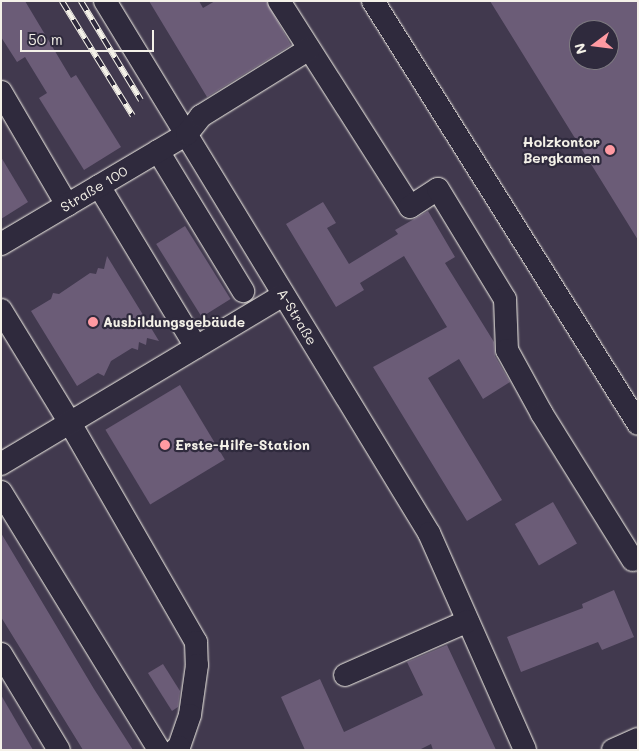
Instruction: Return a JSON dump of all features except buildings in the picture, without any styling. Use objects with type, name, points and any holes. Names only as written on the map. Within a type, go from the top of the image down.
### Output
[{"type":"street","name":"A-Straße","points":[[105,1],[428,533],[525,750]]},
{"type":"street","points":[[279,1],[410,207],[438,189],[504,299],[507,350],[542,414],[634,560]]},
{"type":"street","points":[[373,1],[638,424]]},
{"type":"street","name":"Straße 100","points":[[1,244],[187,134],[201,116],[309,49]]},
{"type":"street","points":[[1,92],[67,205]]},
{"type":"street","points":[[158,151],[244,291]]},
{"type":"street","points":[[99,186],[196,347]]},
{"type":"street","points":[[1,464],[284,295]]},
{"type":"street","points":[[1,310],[70,423],[196,642],[197,665],[190,715],[179,747],[175,750]]},
{"type":"street","points":[[1,492],[159,750]]},
{"type":"street","points":[[345,676],[472,631]]},
{"type":"street","points":[[1,654],[59,750]]},
{"type":"street","points":[[614,750],[638,739]]},
{"type":"shaded area","points":[[1,1],[638,1],[638,750],[1,750]]},
{"type":"railway","points":[[62,1],[133,116]]},
{"type":"railway","points":[[81,1],[141,100]]},
{"type":"place","name":"Holzkontor Bergkamen","points":[[610,150]]},
{"type":"place","name":"Ausbildungsgebäude","points":[[93,322]]},
{"type":"place","name":"Erste-Hilfe-Station","points":[[165,445]]}]
